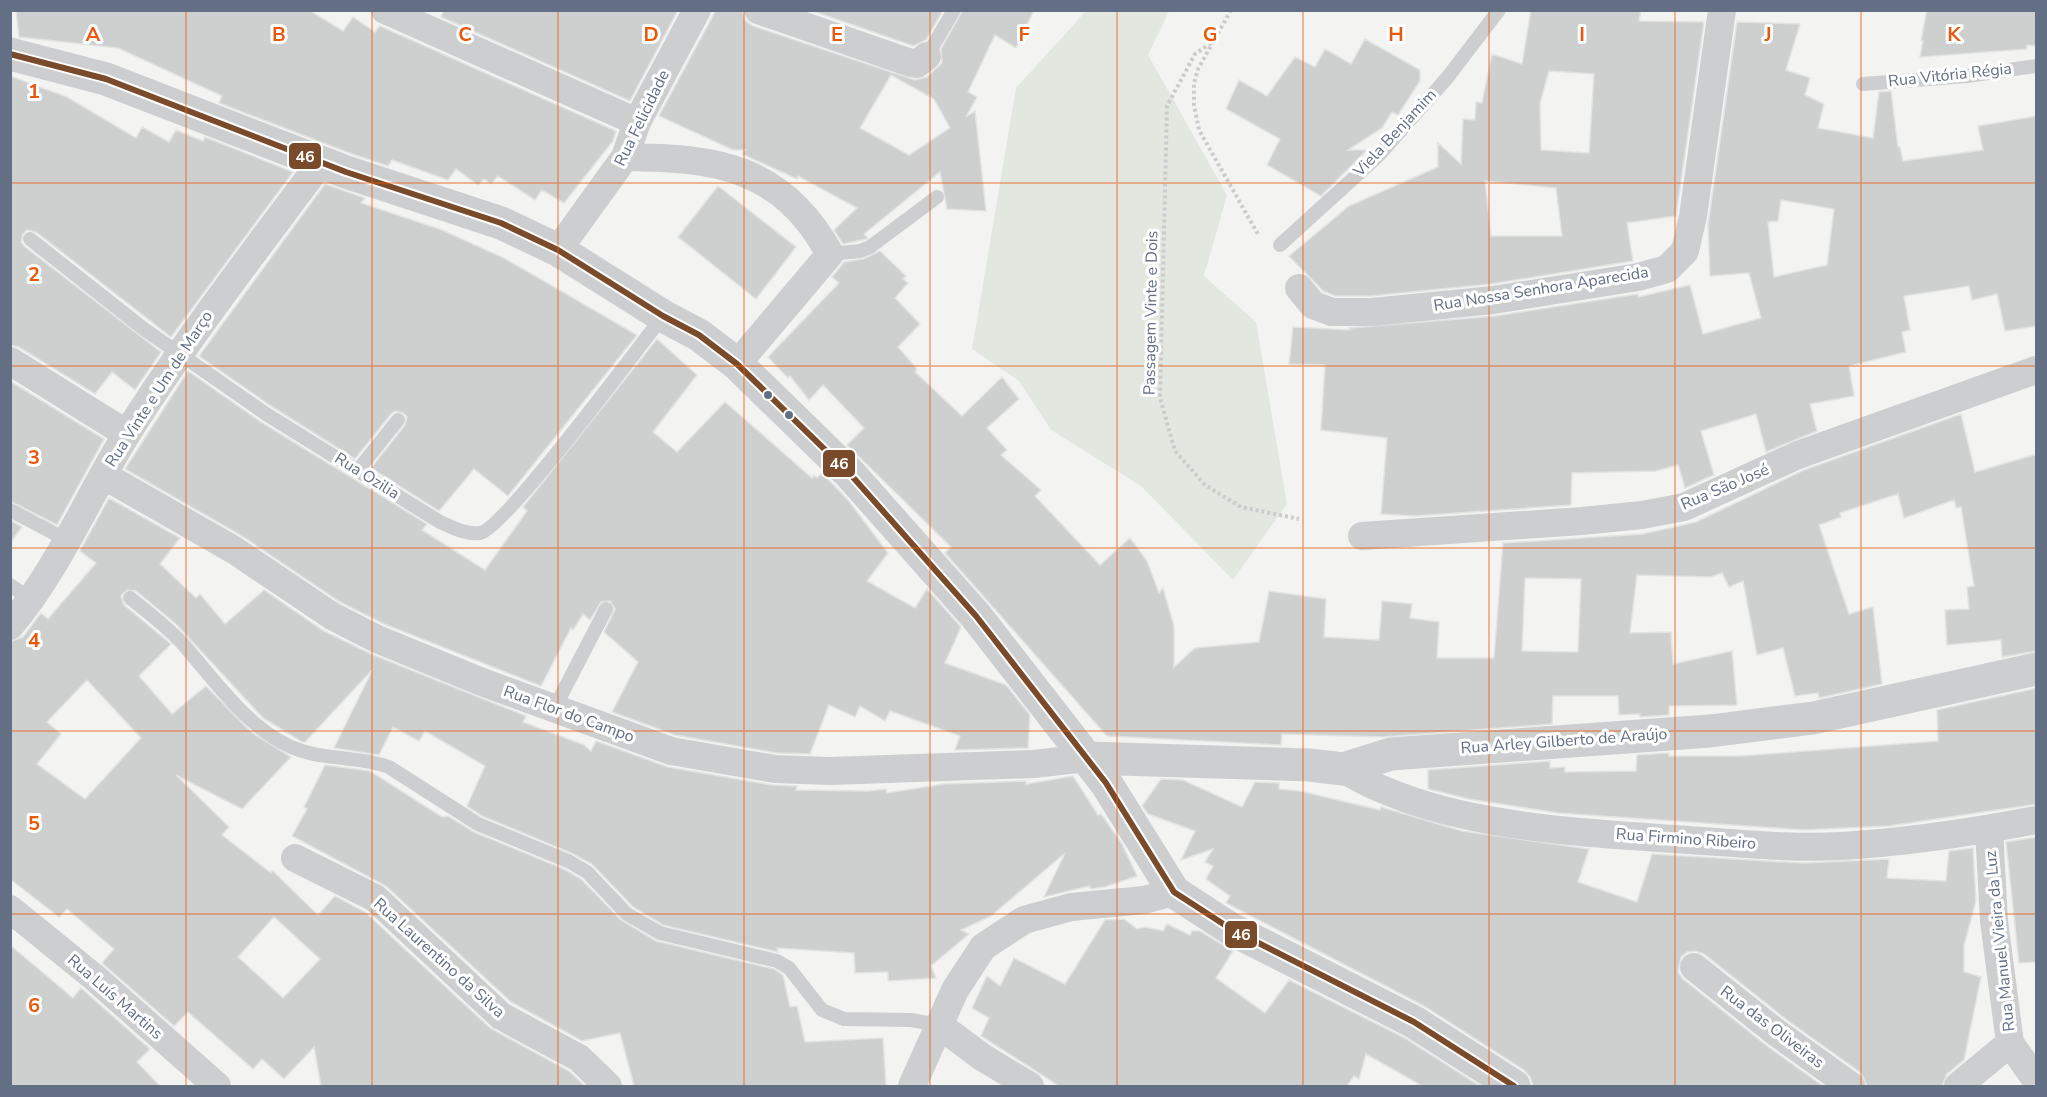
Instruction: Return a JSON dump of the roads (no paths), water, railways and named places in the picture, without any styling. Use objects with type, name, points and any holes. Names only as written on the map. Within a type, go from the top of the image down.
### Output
[{"type":"street","points":[[385,10],[637,122]]},
{"type":"street","name":"Rua Felicidade","points":[[558,250],[625,157],[637,122],[697,10]]},
{"type":"street","points":[[758,10],[802,17],[911,63],[917,64],[927,56]]},
{"type":"street","name":"Rua Nossa Senhora Aparecida","points":[[1299,288],[1312,305],[1332,312],[1372,312],[1493,300],[1638,277],[1668,268],[1685,251],[1693,216],[1722,10]]},
{"type":"street","points":[[10,54],[106,79],[321,162],[501,223],[558,250],[663,316],[699,335],[737,364],[867,493],[976,616],[1088,758],[1174,892],[1230,929],[1414,1022],[1510,1085]]},
{"type":"street","points":[[625,157],[683,158],[744,171],[771,187],[794,207],[814,230],[830,254],[737,364]]},
{"type":"street","name":"Rua Vinte e Um de Março","points":[[10,626],[21,593],[67,540],[127,434],[178,353],[321,162]]},
{"type":"street","points":[[10,361],[127,434]]},
{"type":"street","name":"Rua São José","points":[[1362,536],[1582,521],[1642,515],[1684,507],[1798,455],[2037,370]]},
{"type":"street","name":"Rua Flor do Campo","points":[[103,475],[234,550],[332,616],[377,639],[554,709],[671,751],[775,769],[830,771],[1034,764],[1088,758]]},
{"type":"street","name":"Rua Arley Gilberto de Araújo","points":[[1088,758],[1309,765],[1343,769],[1391,754],[1710,731],[1813,718],[2037,669]]},
{"type":"street","name":"Rua Firmino Ribeiro","points":[[1343,769],[1381,790],[1426,805],[1498,820],[1577,832],[1795,847],[1842,846],[1989,829],[2037,820]]},
{"type":"street","name":"Rua Manuel Vieira da Luz","points":[[1989,829],[1994,921],[2010,1043],[2037,1080]]},
{"type":"street","name":"Rua Laurentino da Silva","points":[[295,858],[375,898],[501,1016],[579,1058],[608,1086]]},
{"type":"street","points":[[912,1086],[955,990],[983,947],[1024,920],[1071,907],[1144,900],[1174,892]]},
{"type":"street","name":"Rua Luís Martins","points":[[10,909],[95,978],[217,1086]]},
{"type":"street","name":"Rua das Oliveiras","points":[[1694,967],[1777,1033],[1851,1086]]},
{"type":"street","points":[[939,1025],[982,1057],[1030,1086]]},
{"type":"street","points":[[1959,1086],[2010,1043]]},
{"type":"lane","points":[[927,56],[954,10]]},
{"type":"lane","name":"Viela Benjamim","points":[[1280,245],[1378,155],[1447,78],[1499,10]]},
{"type":"lane","name":"Rua Vitória Régia","points":[[1863,84],[1967,76],[2037,66]]},
{"type":"lane","points":[[830,254],[870,247],[937,197]]},
{"type":"lane","name":"Rua Ozilia","points":[[30,239],[144,330],[266,414],[440,522],[462,531],[480,533],[497,524],[663,316]]},
{"type":"lane","points":[[358,470],[398,420]]},
{"type":"lane","points":[[10,510],[67,540]]},
{"type":"lane","points":[[130,598],[164,625],[251,719],[286,744],[312,754],[375,762],[389,767],[478,824],[525,844],[549,851],[587,872],[627,914],[660,933],[777,961],[789,968],[822,1010],[844,1019],[911,1020],[939,1025]]},
{"type":"lane","points":[[554,709],[606,609]]}]
